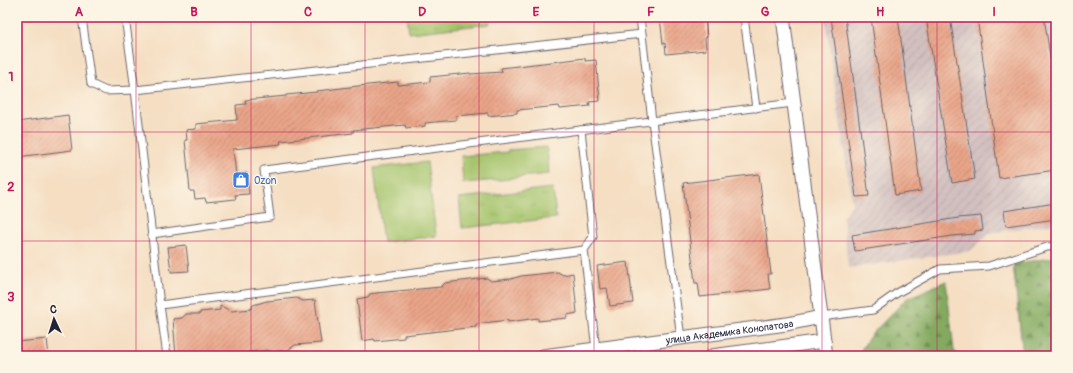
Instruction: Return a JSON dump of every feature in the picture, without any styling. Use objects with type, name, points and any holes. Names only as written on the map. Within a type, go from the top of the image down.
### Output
[{"type":"street","points":[[783,17],[826,356]]},
{"type":"street","name":"улица Академика Конопатова","points":[[543,356],[788,324],[821,317]]},
{"type":"street","points":[[712,356],[824,341]]},
{"type":"lane","points":[[82,17],[92,84],[106,92],[642,34]]},
{"type":"lane","points":[[125,17],[167,356]]},
{"type":"lane","points":[[640,17],[652,121],[681,338]]},
{"type":"lane","points":[[744,17],[756,108]]},
{"type":"lane","points":[[152,234],[270,217],[264,170],[793,103]]},
{"type":"lane","points":[[581,130],[593,237],[584,250],[596,349]]},
{"type":"lane","points":[[821,317],[873,310],[897,293],[940,269],[989,266],[1047,247],[1056,246]]},
{"type":"lane","points":[[160,305],[584,250]]},
{"type":"shaded area","points":[[825,17],[1056,17],[1056,223],[990,233],[970,251],[848,268],[843,217],[852,204]]},
{"type":"green space","points":[[407,17],[489,17],[490,24],[409,33]]},
{"type":"green space","points":[[547,147],[549,174],[463,183],[461,156]]},
{"type":"green space","points":[[427,162],[436,236],[383,242],[374,168]]},
{"type":"green space","points":[[553,188],[556,218],[462,228],[459,198]]},
{"type":"green space","points":[[1056,257],[1056,356],[1023,356],[1013,264]]},
{"type":"green space","points":[[946,281],[954,351],[960,356],[857,356],[870,336],[906,299]]},
{"type":"building","points":[[660,17],[705,17],[707,37],[705,38],[706,50],[666,54],[665,43],[663,44]]},
{"type":"building","points":[[831,17],[845,17],[869,196],[856,197]]},
{"type":"building","points":[[871,17],[898,17],[921,191],[895,195]]},
{"type":"building","points":[[926,17],[950,17],[975,179],[952,183]]},
{"type":"building","points":[[977,17],[1044,17],[1056,95],[1056,170],[999,178]]},
{"type":"building","points":[[585,58],[585,61],[596,60],[600,101],[589,102],[590,106],[560,109],[559,106],[517,110],[517,113],[488,116],[488,113],[456,116],[456,120],[425,123],[425,126],[406,128],[405,125],[353,130],[353,133],[280,141],[281,144],[233,149],[236,174],[247,173],[249,194],[235,195],[236,199],[206,202],[205,198],[195,199],[194,191],[190,191],[185,140],[187,140],[186,130],[196,129],[196,124],[237,120],[236,105],[246,104],[245,100],[398,82],[398,85],[430,82],[430,77],[470,73],[502,72],[501,68]]},
{"type":"building","points":[[68,115],[72,150],[17,157],[17,122]]},
{"type":"building","points":[[759,174],[771,274],[768,274],[770,289],[700,297],[698,283],[695,283],[683,183]]},
{"type":"building","points":[[1056,203],[1056,219],[1006,226],[1004,211]]},
{"type":"building","points":[[981,216],[983,230],[975,231],[975,234],[952,236],[855,251],[852,235],[958,218]]},
{"type":"building","points":[[186,245],[189,271],[171,272],[168,247]]},
{"type":"building","points":[[628,262],[633,303],[610,306],[607,288],[600,289],[597,266]]},
{"type":"building","points":[[558,272],[563,275],[573,273],[577,313],[567,315],[567,318],[538,321],[538,318],[508,322],[508,320],[476,324],[476,327],[404,335],[404,338],[362,341],[357,299],[368,297],[370,294],[441,287],[445,283],[487,278],[491,281]]},
{"type":"building","points":[[297,298],[302,301],[315,300],[321,343],[295,345],[288,350],[273,352],[267,350],[224,356],[176,356],[173,319],[182,318],[186,314],[200,314],[200,312],[220,310],[220,306],[232,311],[251,309],[253,305],[267,301]]},
{"type":"building","points":[[47,339],[49,356],[17,356],[17,342]]},
{"type":"place","name":"Ozon","points":[[241,180]]}]
